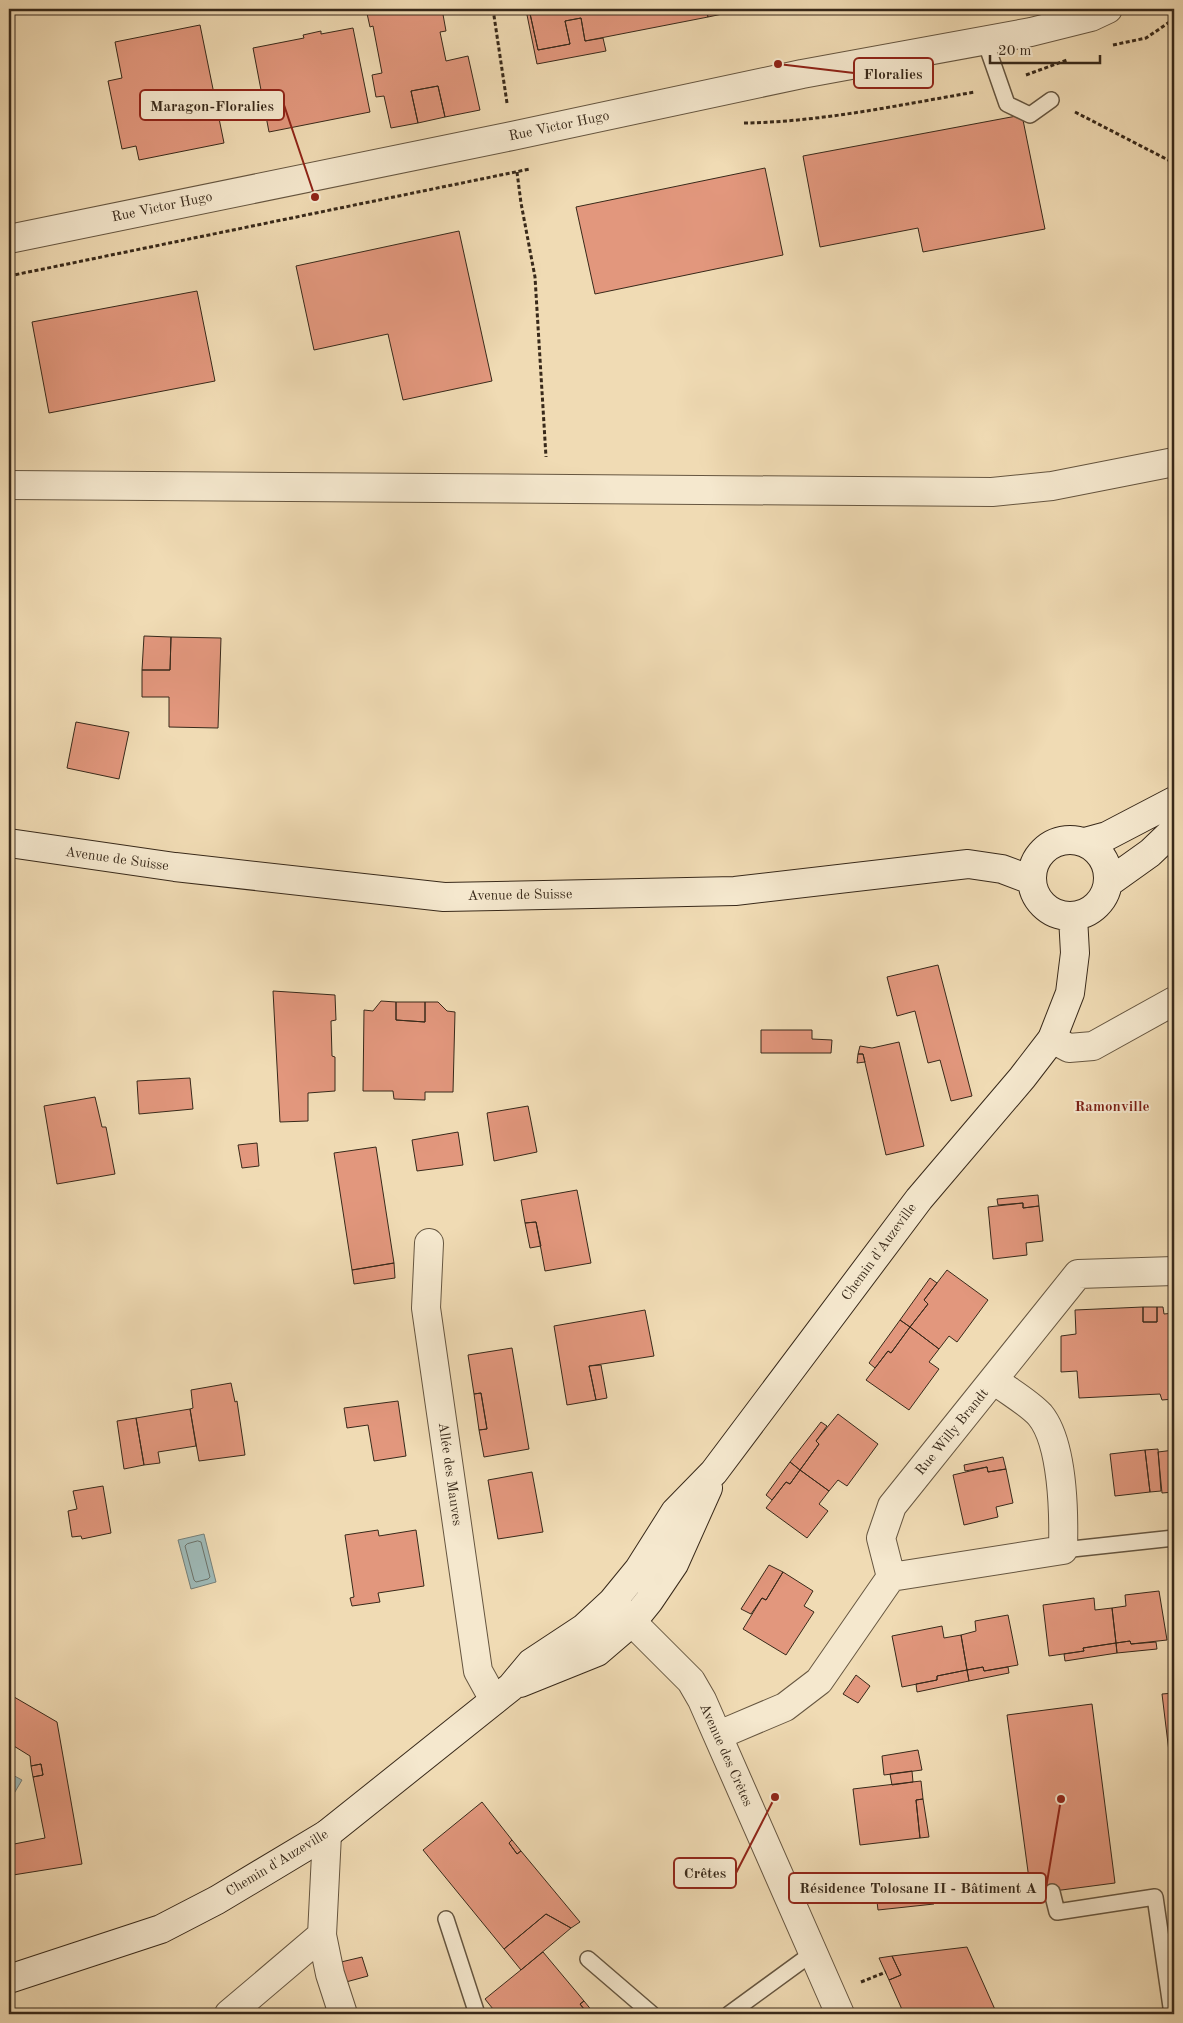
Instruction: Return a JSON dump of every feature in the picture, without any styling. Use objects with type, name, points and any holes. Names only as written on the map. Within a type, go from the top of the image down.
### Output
[{"type":"street","name":"Rue Victor Hugo","points":[[9,239],[512,136],[802,74],[985,41],[1091,17],[1108,9]]},
{"type":"street","points":[[9,485],[992,492],[1052,486],[1174,462]]},
{"type":"street","points":[[1085,842],[1104,858],[1108,882],[1102,899],[1089,912],[1073,917],[1049,911],[1034,892],[1031,880],[1033,864],[1042,851],[1054,842],[1062,840],[1070,839],[1085,842],[1108,836],[1174,801]]},
{"type":"street","points":[[1108,882],[1150,853],[1174,830]]},
{"type":"street","name":"Avenue de Suisse","points":[[9,843],[175,867],[444,897],[735,891],[968,864],[1002,869],[1031,880]]},
{"type":"street","name":"Chemin d'Auzeville","points":[[9,1978],[161,1929],[217,1900],[327,1834],[502,1693],[531,1664],[584,1628],[612,1602],[639,1569],[675,1512],[714,1472],[919,1199],[1022,1078],[1052,1039],[1070,993],[1075,953],[1073,917]]},
{"type":"street","points":[[1052,1039],[1069,1048],[1093,1046],[1174,1001]]},
{"type":"street","name":"Allée des Mauves","points":[[429,1243],[426,1308],[478,1671],[502,1693]]},
{"type":"street","points":[[994,1380],[1078,1274],[1174,1271]]},
{"type":"street","name":"Rue Willy Brandt","points":[[891,1577],[881,1538],[892,1506],[994,1380],[1038,1414],[1049,1427],[1056,1456],[1064,1514],[1064,1550]]},
{"type":"street","name":"Chemin d'Auzeville","points":[[502,1693],[597,1652],[632,1622],[674,1564],[714,1472]]},
{"type":"street","points":[[719,1735],[785,1707],[819,1681],[891,1577],[1064,1550]]},
{"type":"street","name":"Avenue des Crêtes","points":[[612,1602],[691,1682],[719,1735],[840,2014]]},
{"type":"street","points":[[327,1834],[322,1936],[330,1974],[343,2014]]},
{"type":"street","points":[[229,2014],[322,1936]]},
{"type":"lane","points":[[985,41],[1007,104],[1030,115],[1051,100]]},
{"type":"lane","points":[[1064,1550],[1174,1538]]},
{"type":"lane","points":[[1052,1892],[1057,1912],[1155,1897],[1172,2014]]},
{"type":"lane","points":[[446,1919],[477,2014]]},
{"type":"lane","points":[[729,2014],[814,1952]]},
{"type":"lane","points":[[588,1959],[652,2014]]},
{"type":"path","points":[[493,9],[512,136]]},
{"type":"path","points":[[1110,46],[1146,38],[1174,19]]},
{"type":"path","points":[[742,123],[776,122],[866,111],[980,91],[1074,57]]},
{"type":"path","points":[[1051,100],[1174,163]]},
{"type":"path","points":[[9,276],[531,168]]},
{"type":"path","points":[[517,172],[535,277],[546,464]]},
{"type":"water","points":[[204,1534],[216,1582],[191,1589],[178,1540]]},
{"type":"water","points":[[9,1773],[22,1780],[9,1802]]},
{"type":"building","points":[[366,9],[442,9],[446,31],[440,32],[446,61],[468,56],[480,110],[445,117],[438,86],[411,91],[418,123],[391,128],[384,96],[376,97],[372,75],[382,73],[373,26],[370,27]]},
{"type":"building","points":[[529,9],[538,50],[570,44],[565,21],[581,18],[585,41],[603,38],[606,51],[537,64],[526,10]]},
{"type":"building","points":[[529,9],[706,9],[708,17],[585,41],[581,18],[565,21],[570,44],[538,50]]},
{"type":"building","points":[[706,9],[731,9],[732,12],[708,17]]},
{"type":"building","points":[[731,9],[749,9],[732,12]]},
{"type":"building","points":[[200,25],[224,143],[139,160],[136,146],[122,149],[108,81],[122,78],[115,42]]},
{"type":"building","points":[[353,28],[370,112],[269,132],[253,48],[304,38],[303,35],[321,31],[321,34]]},
{"type":"building","points":[[438,86],[445,117],[418,123],[411,91]]},
{"type":"building","points":[[1022,115],[1045,229],[923,252],[918,228],[820,247],[803,156]]},
{"type":"building","points":[[765,168],[783,255],[595,294],[576,207]]},
{"type":"building","points":[[459,231],[492,381],[403,400],[388,334],[314,350],[296,266]]},
{"type":"building","points":[[197,291],[215,381],[49,413],[32,322]]},
{"type":"building","points":[[144,636],[171,637],[170,670],[142,670]]},
{"type":"building","points":[[171,637],[221,638],[218,728],[169,727],[169,697],[142,697],[142,670],[170,670]]},
{"type":"building","points":[[76,722],[129,732],[119,779],[67,768]]},
{"type":"building","points":[[938,965],[972,1096],[951,1101],[940,1060],[928,1063],[915,1011],[897,1016],[887,977]]},
{"type":"building","points":[[273,991],[335,995],[336,1020],[331,1021],[332,1056],[335,1057],[335,1091],[308,1093],[308,1121],[280,1122]]},
{"type":"building","points":[[381,1001],[396,1002],[396,1020],[425,1022],[425,1002],[438,1002],[447,1011],[455,1012],[453,1092],[425,1092],[425,1100],[394,1099],[393,1091],[363,1091],[364,1010],[373,1011]]},
{"type":"building","points":[[396,1002],[425,1002],[425,1022],[396,1020]]},
{"type":"building","points":[[761,1030],[812,1030],[812,1039],[832,1040],[831,1053],[761,1053]]},
{"type":"building","points":[[899,1042],[924,1146],[886,1155],[863,1054],[858,1054],[860,1046],[872,1048]]},
{"type":"building","points":[[858,1054],[863,1054],[865,1062],[857,1063]]},
{"type":"building","points":[[190,1078],[193,1109],[139,1114],[137,1081]]},
{"type":"building","points":[[95,1097],[102,1127],[106,1127],[115,1174],[57,1184],[44,1106]]},
{"type":"building","points":[[528,1106],[537,1152],[494,1161],[487,1113]]},
{"type":"building","points":[[458,1132],[463,1165],[417,1171],[412,1140]]},
{"type":"building","points":[[257,1143],[259,1166],[242,1168],[238,1145]]},
{"type":"building","points":[[376,1147],[394,1263],[352,1270],[334,1153]]},
{"type":"building","points":[[577,1190],[591,1263],[545,1271],[536,1222],[525,1223],[521,1200]]},
{"type":"building","points":[[1038,1195],[1039,1206],[1023,1208],[1023,1203],[998,1205],[997,1199]]},
{"type":"building","points":[[1023,1203],[1023,1208],[1039,1206],[1043,1241],[1026,1243],[1027,1255],[993,1259],[988,1207]]},
{"type":"building","points":[[536,1222],[541,1246],[530,1248],[525,1223]]},
{"type":"building","points":[[394,1263],[395,1278],[354,1284],[352,1270]]},
{"type":"building","points":[[947,1270],[988,1300],[957,1342],[949,1336],[939,1349],[910,1327],[928,1304],[924,1300]]},
{"type":"building","points":[[930,1278],[937,1283],[924,1300],[928,1304],[910,1327],[900,1320]]},
{"type":"building","points":[[1143,1307],[1157,1307],[1157,1322],[1143,1322]]},
{"type":"building","points":[[1143,1307],[1143,1322],[1157,1322],[1157,1307],[1163,1307],[1164,1314],[1174,1313],[1174,1399],[1162,1400],[1160,1394],[1079,1398],[1077,1371],[1061,1372],[1061,1336],[1076,1334],[1075,1310]]},
{"type":"building","points":[[645,1310],[654,1356],[589,1366],[596,1400],[567,1405],[554,1326]]},
{"type":"building","points":[[900,1320],[910,1327],[891,1353],[888,1351],[875,1368],[869,1363]]},
{"type":"building","points":[[910,1327],[939,1349],[929,1362],[939,1369],[909,1410],[866,1380],[888,1351],[891,1353]]},
{"type":"building","points":[[512,1348],[529,1449],[484,1457],[479,1430],[487,1429],[481,1393],[474,1394],[468,1355]]},
{"type":"building","points":[[601,1365],[607,1398],[596,1400],[589,1366]]},
{"type":"building","points":[[231,1383],[235,1402],[237,1401],[245,1455],[199,1461],[190,1409],[193,1408],[191,1390]]},
{"type":"building","points":[[481,1393],[487,1429],[479,1430],[474,1394]]},
{"type":"building","points":[[398,1401],[406,1456],[374,1461],[368,1425],[347,1428],[344,1408]]},
{"type":"building","points":[[190,1409],[196,1446],[158,1452],[160,1463],[144,1465],[136,1418]]},
{"type":"building","points":[[838,1414],[878,1444],[847,1486],[838,1480],[829,1491],[800,1470],[819,1444],[816,1441]]},
{"type":"building","points":[[136,1418],[144,1465],[124,1469],[117,1421]]},
{"type":"building","points":[[821,1422],[827,1426],[816,1441],[819,1444],[800,1470],[790,1462]]},
{"type":"building","points":[[1158,1449],[1161,1491],[1150,1492],[1145,1450]]},
{"type":"building","points":[[1145,1450],[1150,1492],[1115,1496],[1110,1454]]},
{"type":"building","points":[[1174,1450],[1174,1492],[1162,1493],[1158,1452]]},
{"type":"building","points":[[1003,1457],[1006,1469],[988,1472],[987,1467],[965,1471],[964,1465]]},
{"type":"building","points":[[790,1462],[800,1470],[790,1484],[786,1482],[772,1500],[766,1495]]},
{"type":"building","points":[[987,1467],[988,1472],[1006,1469],[1013,1503],[996,1507],[998,1517],[964,1525],[953,1475]]},
{"type":"building","points":[[800,1470],[829,1491],[819,1504],[828,1511],[807,1538],[766,1508],[786,1482],[790,1484]]},
{"type":"building","points":[[532,1472],[543,1532],[498,1539],[488,1480]]},
{"type":"building","points":[[103,1486],[111,1533],[82,1539],[81,1536],[72,1537],[68,1511],[77,1509],[73,1491]]},
{"type":"building","points":[[378,1530],[379,1536],[416,1530],[424,1586],[378,1593],[380,1602],[352,1606],[350,1598],[354,1597],[345,1535]]},
{"type":"building","points":[[769,1565],[783,1572],[766,1600],[762,1598],[751,1614],[741,1609]]},
{"type":"building","points":[[783,1572],[813,1591],[804,1606],[814,1612],[786,1655],[743,1629],[762,1598],[766,1600]]},
{"type":"building","points":[[1159,1591],[1167,1640],[1131,1644],[1130,1641],[1116,1643],[1112,1608],[1126,1606],[1125,1595]]},
{"type":"building","points":[[1094,1598],[1095,1610],[1112,1608],[1116,1643],[1083,1648],[1084,1651],[1049,1656],[1043,1605]]},
{"type":"building","points":[[1008,1615],[1018,1665],[984,1671],[983,1667],[967,1670],[961,1635],[976,1631],[975,1621]]},
{"type":"building","points":[[942,1626],[944,1638],[961,1635],[967,1670],[937,1676],[937,1680],[902,1687],[892,1636]]},
{"type":"building","points":[[1130,1641],[1131,1644],[1156,1642],[1157,1649],[1117,1653],[1116,1643]]},
{"type":"building","points":[[1116,1643],[1117,1653],[1065,1661],[1064,1654],[1084,1651],[1083,1648]]},
{"type":"building","points":[[983,1667],[984,1671],[1008,1667],[1009,1673],[969,1681],[967,1670]]},
{"type":"building","points":[[967,1670],[969,1681],[917,1692],[916,1684],[937,1680],[937,1676]]},
{"type":"building","points":[[856,1675],[870,1686],[858,1703],[843,1694]]},
{"type":"building","points":[[1174,1693],[1174,1793],[1162,1694]]},
{"type":"building","points":[[9,1694],[57,1722],[82,1864],[13,1875],[9,1845],[45,1838],[33,1777],[43,1775],[41,1764],[31,1766],[30,1756],[9,1743]]},
{"type":"building","points":[[1092,1704],[1115,1883],[1031,1894],[1007,1715]]},
{"type":"building","points":[[918,1750],[922,1770],[884,1775],[882,1756]]},
{"type":"building","points":[[41,1764],[43,1775],[33,1777],[31,1766]]},
{"type":"building","points":[[912,1771],[913,1782],[892,1785],[890,1774]]},
{"type":"building","points":[[921,1781],[923,1799],[916,1800],[920,1838],[860,1845],[853,1789]]},
{"type":"building","points":[[923,1799],[929,1837],[920,1838],[916,1800]]},
{"type":"building","points":[[482,1802],[512,1840],[509,1843],[517,1854],[521,1851],[580,1922],[571,1928],[546,1914],[504,1949],[423,1850]]},
{"type":"building","points":[[512,1840],[521,1851],[517,1854],[509,1843]]},
{"type":"building","points":[[9,1849],[13,1875],[9,1876]]},
{"type":"building","points":[[932,1878],[934,1904],[878,1910],[875,1885]]},
{"type":"building","points":[[546,1914],[571,1928],[521,1970],[504,1949]]},
{"type":"building","points":[[967,1947],[997,2014],[904,2014],[889,1980],[901,1975],[892,1956]]},
{"type":"building","points":[[543,1952],[584,2001],[580,2004],[588,2014],[497,2014],[485,1999]]},
{"type":"building","points":[[892,1956],[901,1975],[889,1980],[879,1958]]},
{"type":"building","points":[[362,1957],[368,1976],[346,1982],[341,1962]]},
{"type":"building","points":[[584,2001],[593,2012],[590,2014],[580,2004]]},
{"type":"place","name":"Floralies","points":[[778,64]]},
{"type":"place","name":"Maragon-Floralies","points":[[315,197]]},
{"type":"place","name":"Crêtes","points":[[775,1797]]},
{"type":"place","name":"Résidence Tolosane II - Bâtiment A","points":[[1061,1799]]},
{"type":"district","name":"Ramonville","points":[[1112,1107]]}]
